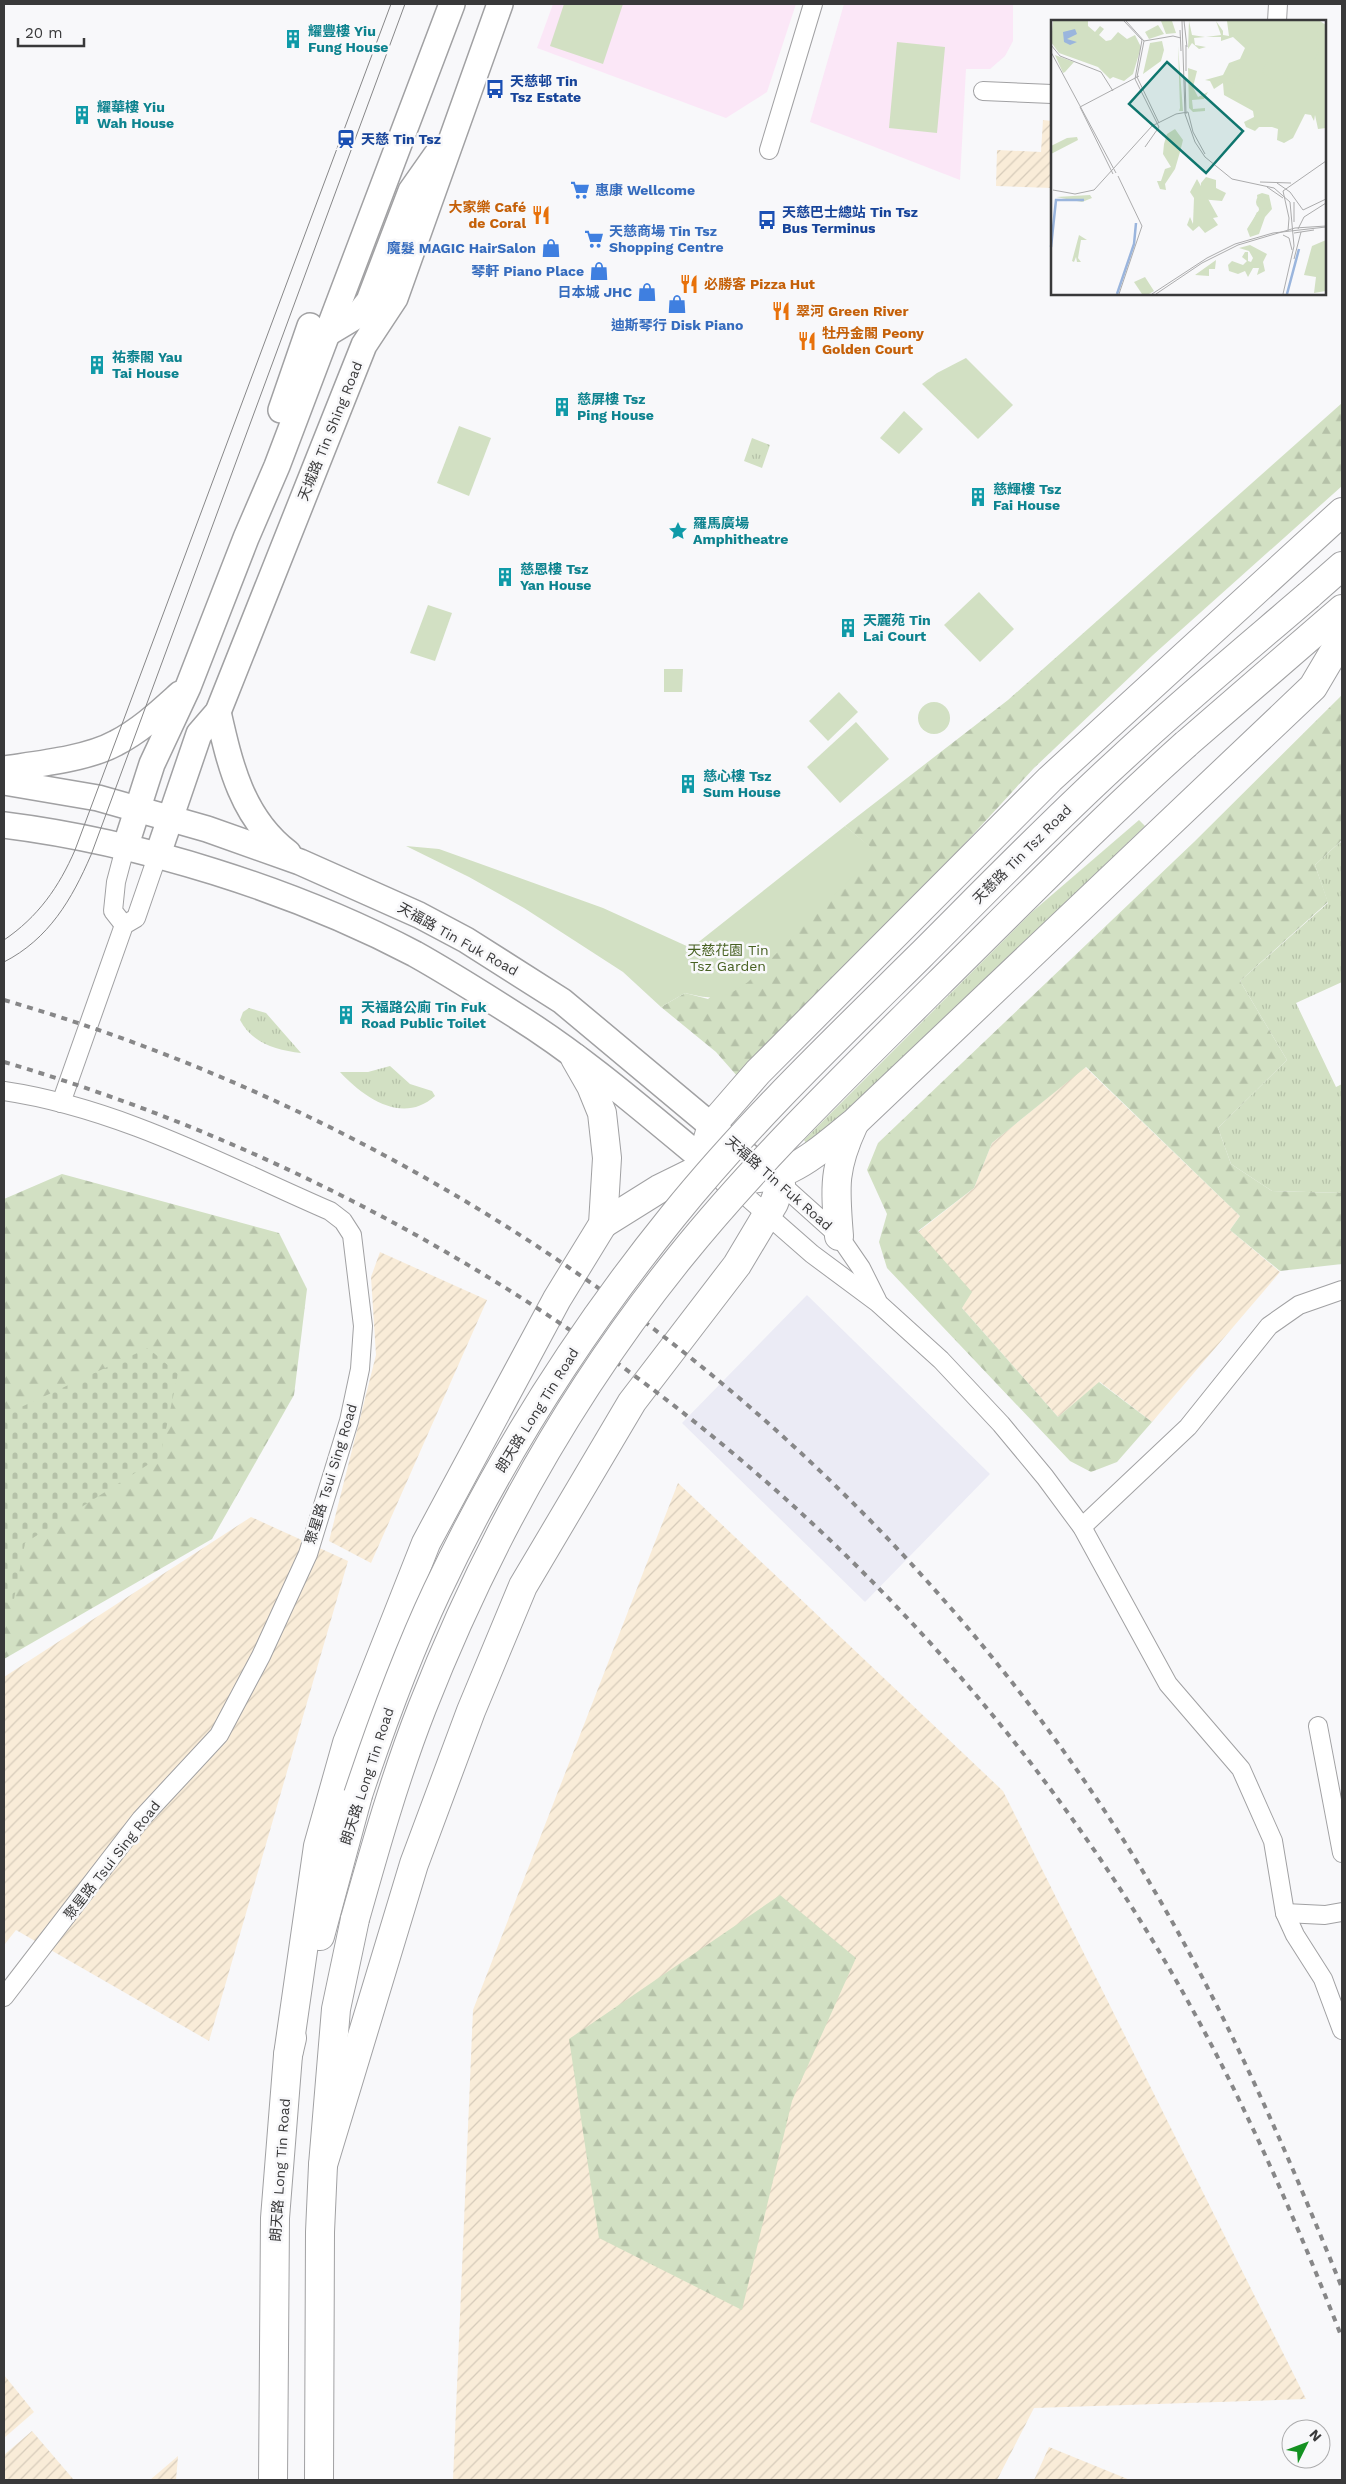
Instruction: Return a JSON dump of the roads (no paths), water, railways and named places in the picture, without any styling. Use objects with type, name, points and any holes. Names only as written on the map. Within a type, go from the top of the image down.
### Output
[{"type":"main road","points":[[125,848],[136,808],[152,764],[188,687],[246,538],[278,466],[319,329],[452,4]]},
{"type":"main road","name":"天城路 Tin Shing Road","points":[[157,857],[199,734],[218,712],[364,345],[395,298],[500,4]]},
{"type":"main road","points":[[319,329],[358,314],[369,301],[411,191],[454,129]]},
{"type":"main road","points":[[323,2165],[414,1864],[471,1711],[523,1586],[632,1402],[737,1265],[767,1214],[712,1125],[758,1072],[1050,779],[1342,512]]},
{"type":"main road","name":"天慈路 Tin Tsz Road","points":[[739,1171],[815,1060],[1086,792],[1156,727],[1342,566]]},
{"type":"main road","points":[[739,1171],[795,1126],[1111,813],[1338,622]]},
{"type":"main road","points":[[603,1224],[659,1189],[739,1171],[801,1163],[854,1122],[1313,687],[1338,622]]},
{"type":"main road","points":[[4,769],[62,760],[115,744],[148,723],[188,687]]},
{"type":"main road","points":[[218,712],[234,776],[252,814],[280,847],[300,862]]},
{"type":"main road","name":"天福路 Tin Fuk Road","points":[[4,782],[98,798],[207,829],[300,862],[419,915],[509,966],[562,1001],[712,1125],[739,1171]]},
{"type":"main road","name":"天福路 Tin Fuk Road","points":[[4,824],[65,834],[157,857],[258,888],[368,932],[415,955],[516,1015],[639,1106],[739,1171]]},
{"type":"main road","points":[[288,2055],[318,1846],[347,1743],[426,1543],[466,1473],[534,1342],[603,1224],[607,1158],[602,1113],[592,1086],[575,1058]]},
{"type":"main road","points":[[839,1236],[836,1177],[840,1158],[854,1122]]},
{"type":"main road","name":"朗天路 Long Tin Road","points":[[273,2480],[275,2218],[288,2055],[358,1795],[382,1722],[436,1592],[505,1460],[538,1404],[603,1307],[668,1221],[739,1171]]},
{"type":"main road","name":"朗天路 Long Tin Road","points":[[320,2480],[320,2232],[323,2165],[336,2009],[356,1919],[379,1834],[421,1710],[452,1636],[508,1519],[558,1431],[601,1365],[680,1257],[739,1171]]},
{"type":"street","points":[[769,150],[813,4]]},
{"type":"street","points":[[1278,4],[1278,20]]},
{"type":"street","points":[[983,91],[1051,94]]},
{"type":"street","points":[[124,926],[112,911],[125,848]]},
{"type":"street","points":[[61,1103],[124,926],[136,918],[157,857]]},
{"type":"street","name":"聚星路 Tsui Sing Road","points":[[4,1091],[61,1103],[164,1136],[330,1211],[343,1222],[352,1235],[363,1326],[360,1370],[349,1421],[308,1554],[261,1656],[218,1735],[141,1819],[4,1997]]},
{"type":"street","points":[[739,1171],[767,1214],[812,1254],[878,1302],[941,1360],[1000,1424],[1045,1477],[1082,1527],[1168,1684],[1241,1769],[1273,1841],[1285,1913],[1295,1935],[1323,1979],[1342,2030]]},
{"type":"street","name":"天福路 Tin Fuk Road","points":[[739,1171],[839,1236],[861,1268],[878,1302]]},
{"type":"street","points":[[1082,1527],[1188,1427],[1268,1326],[1300,1305],[1342,1290]]},
{"type":"street","points":[[1318,1726],[1342,1853]]},
{"type":"street","points":[[1285,1913],[1325,1915],[1342,1912]]},
{"type":"tram line","points":[[4,940],[27,921],[46,900],[69,864],[75,850],[391,4]]},
{"type":"tram line","points":[[4,962],[20,953],[46,930],[67,902],[91,855],[405,4]]},
{"type":"railway","points":[[4,1000],[174,1058],[337,1131],[494,1218],[642,1320],[780,1434],[907,1560],[1023,1697],[1126,1844],[1158,1897],[1217,2005],[1270,2117],[1342,2288]]},
{"type":"railway","points":[[4,1062],[182,1124],[353,1202],[516,1295],[670,1403],[813,1524],[944,1659],[1062,1805],[1166,1963],[1192,2008],[1262,2147],[1342,2338]]},
{"type":"place","name":"耀豐樓 Yiu Fung House","points":[[293,39]]},
{"type":"place","name":"天慈邨 Tin Tsz Estate","points":[[495,89]]},
{"type":"place","name":"耀華樓 Yiu Wah House","points":[[82,115]]},
{"type":"place","name":"天慈 Tin Tsz","points":[[346,139]]},
{"type":"place","name":"惠康 Wellcome","points":[[580,190]]},
{"type":"place","name":"大家樂 Café de Coral","points":[[541,215]]},
{"type":"place","name":"天慈巴士總站 Tin Tsz Bus Terminus","points":[[767,220]]},
{"type":"place","name":"天慈商場 Tin Tsz Shopping Centre","points":[[594,239]]},
{"type":"place","name":"魔髮 MAGIC HairSalon","points":[[551,248]]},
{"type":"place","name":"琴軒 Piano Place","points":[[599,271]]},
{"type":"place","name":"必勝客 Pizza Hut","points":[[689,284]]},
{"type":"place","name":"日本城 JHC","points":[[647,292]]},
{"type":"place","name":"迪斯琴行 Disk Piano","points":[[677,304]]},
{"type":"place","name":"翠河 Green River","points":[[781,311]]},
{"type":"place","name":"牡丹金閣 Peony Golden Court","points":[[807,341]]},
{"type":"place","name":"祐泰閣 Yau Tai House","points":[[97,365]]},
{"type":"place","name":"慈屏樓 Tsz Ping House","points":[[562,407]]},
{"type":"place","name":"慈輝樓 Tsz Fai House","points":[[978,497]]},
{"type":"place","name":"羅馬廣場 Amphitheatre","points":[[678,531]]},
{"type":"place","name":"慈恩樓 Tsz Yan House","points":[[505,577]]},
{"type":"place","name":"天麗苑 Tin Lai Court","points":[[848,628]]},
{"type":"place","name":"慈心樓 Tsz Sum House","points":[[688,784]]},
{"type":"place","name":"天福路公廁 Tin Fuk Road Public Toilet","points":[[346,1015]]},
{"type":"park label","name":"天慈花園 Tin Tsz Garden","points":[[728,958]]}]
